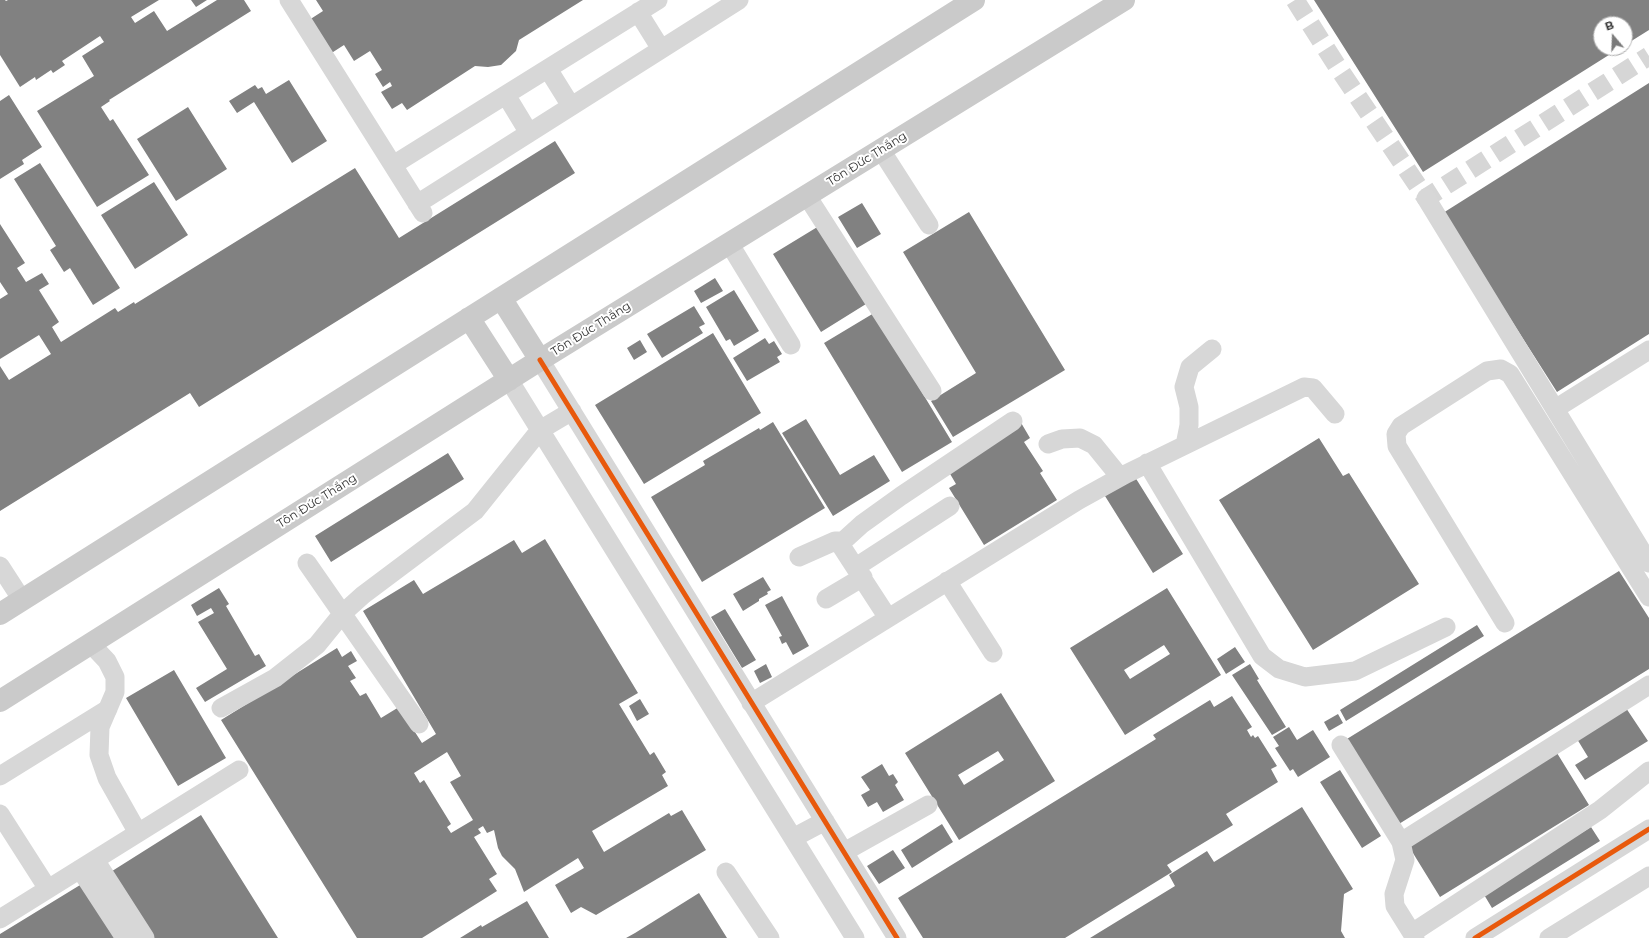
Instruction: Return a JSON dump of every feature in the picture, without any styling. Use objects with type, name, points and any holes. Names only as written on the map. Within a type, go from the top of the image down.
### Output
[{"type":"main road","points":[[0,614],[974,0]]},
{"type":"main road","name":"Tôn Đức Thắng","points":[[0,701],[540,360],[1124,0]]},
{"type":"main road","points":[[501,298],[540,360]]},
{"type":"main road","points":[[469,318],[509,380]]},
{"type":"street","points":[[289,0],[420,208],[529,133],[735,1]]},
{"type":"street","points":[[393,165],[658,0]]},
{"type":"street","points":[[638,12],[661,49]]},
{"type":"street","points":[[548,69],[571,106]]},
{"type":"street","points":[[506,95],[529,133]]},
{"type":"street","points":[[881,150],[929,225]]},
{"type":"street","points":[[807,196],[932,390]]},
{"type":"street","points":[[1426,198],[1649,563]]},
{"type":"street","points":[[729,243],[791,345]]},
{"type":"street","points":[[1185,445],[1189,425],[1189,407],[1184,387],[1190,367],[1212,349]]},
{"type":"street","points":[[1555,409],[1649,350]]},
{"type":"street","points":[[540,360],[897,938]]},
{"type":"street","points":[[1505,623],[1397,446],[1396,434],[1401,426],[1487,371],[1501,369],[1510,374],[1649,597]]},
{"type":"street","points":[[509,380],[855,938]]},
{"type":"street","points":[[751,702],[1079,500],[1147,463],[1304,387],[1313,388],[1335,414]]},
{"type":"street","points":[[221,708],[274,678],[317,645],[343,613],[363,595],[475,511],[540,430],[572,411]]},
{"type":"street","points":[[841,544],[862,524],[901,496],[1013,421]]},
{"type":"street","points":[[1048,444],[1062,439],[1080,438],[1094,445],[1120,477]]},
{"type":"street","points":[[1147,463],[1262,656],[1279,669],[1306,677],[1355,671],[1446,627]]},
{"type":"street","points":[[826,599],[950,506]]},
{"type":"street","points":[[799,557],[835,541],[841,544],[888,618]]},
{"type":"street","points":[[307,563],[419,724]]},
{"type":"street","points":[[0,566],[22,600]]},
{"type":"street","points":[[947,581],[993,653]]},
{"type":"street","points":[[90,643],[107,661],[115,677],[116,692],[100,727],[100,755],[107,778],[138,834]]},
{"type":"street","points":[[1401,842],[1649,685]]},
{"type":"street","points":[[0,776],[108,709]]},
{"type":"street","points":[[1341,745],[1401,842],[1405,860],[1394,894],[1395,906],[1413,935],[1600,810],[1649,771]]},
{"type":"street","points":[[0,919],[239,770]]},
{"type":"street","points":[[844,852],[928,805]]},
{"type":"street","points":[[0,814],[48,889]]},
{"type":"street","points":[[793,838],[824,821]]},
{"type":"street","points":[[1475,938],[1649,829]]},
{"type":"street","points":[[88,864],[111,901],[145,938]]},
{"type":"street","points":[[726,872],[770,938]]},
{"type":"street","points":[[1549,938],[1649,876]]},
{"type":"street","points":[[111,901],[125,938]]},
{"type":"building","points":[[0,0],[159,0],[131,17],[135,23],[154,11],[167,31],[217,0],[244,0],[251,11],[109,100],[110,101],[101,107],[110,121],[113,119],[149,175],[97,207],[37,111],[94,76],[82,56],[104,42],[100,36],[62,61],[65,65],[53,73],[51,70],[36,80],[35,77],[20,87],[0,55]]},
{"type":"building","points":[[191,0],[207,0],[196,7]]},
{"type":"building","points":[[316,0],[583,0],[519,40],[516,51],[501,65],[488,67],[475,66],[407,110],[402,103],[392,109],[381,92],[392,86],[390,82],[383,87],[375,74],[382,70],[370,51],[354,61],[344,45],[330,54],[309,20],[323,11]]},
{"type":"building","points":[[1314,0],[1649,0],[1649,30],[1633,40],[1633,16],[1593,16],[1593,56],[1607,56],[1423,172]]},
{"type":"building","points":[[289,80],[327,141],[292,163],[254,102],[237,113],[229,101],[255,85],[258,89],[262,87],[266,94]]},
{"type":"building","points":[[1649,83],[1649,334],[1557,392],[1443,213]]},
{"type":"building","points":[[9,95],[42,147],[22,160],[24,164],[0,179],[0,101]]},
{"type":"building","points":[[188,107],[227,169],[176,201],[137,139]]},
{"type":"building","points":[[555,141],[575,173],[199,407],[190,393],[0,511],[0,366],[9,380],[51,354],[39,335],[0,359],[0,299],[8,294],[0,282],[0,224],[25,263],[17,268],[26,282],[42,273],[49,284],[39,290],[59,322],[52,327],[61,342],[115,308],[118,312],[134,302],[135,304],[355,168],[399,238]]},
{"type":"building","points":[[40,163],[120,288],[93,305],[70,268],[64,272],[50,250],[56,246],[14,179]]},
{"type":"building","points":[[154,182],[188,235],[135,269],[101,215]]},
{"type":"building","points":[[862,203],[881,234],[857,248],[838,217]]},
{"type":"building","points":[[969,212],[1065,370],[953,437],[931,401],[976,373],[903,252]]},
{"type":"building","points":[[819,226],[866,304],[821,332],[773,254]]},
{"type":"building","points":[[715,278],[723,291],[701,303],[694,291]]},
{"type":"building","points":[[734,290],[759,331],[734,346],[730,339],[726,341],[706,307]]},
{"type":"building","points":[[694,306],[705,324],[699,327],[703,333],[662,358],[647,334]]},
{"type":"building","points":[[874,313],[952,442],[902,472],[824,343]]},
{"type":"building","points":[[713,333],[761,413],[644,484],[595,405]]},
{"type":"building","points":[[765,338],[769,344],[774,341],[782,354],[777,357],[780,362],[747,381],[733,358]]},
{"type":"building","points":[[640,340],[647,352],[634,360],[627,348]]},
{"type":"building","points":[[806,419],[840,475],[874,455],[890,481],[833,516],[782,433]]},
{"type":"building","points":[[1020,421],[1030,438],[1024,442],[1043,471],[1040,473],[1057,500],[984,545],[949,488],[956,484],[946,467]]},
{"type":"building","points":[[773,422],[825,508],[702,582],[651,497],[705,465],[703,461],[759,428],[760,430]]},
{"type":"building","points":[[1319,438],[1343,476],[1349,473],[1419,584],[1313,650],[1219,500]]},
{"type":"building","points":[[448,453],[464,479],[331,562],[315,536]]},
{"type":"building","points":[[1135,477],[1183,554],[1153,573],[1105,496]]},
{"type":"building","points":[[545,539],[638,693],[619,704],[650,755],[654,752],[666,772],[662,775],[668,786],[592,831],[604,852],[669,813],[671,816],[682,810],[706,850],[596,915],[581,907],[571,913],[555,885],[584,868],[578,858],[524,892],[515,869],[502,856],[498,848],[494,830],[487,833],[483,826],[478,829],[481,833],[474,837],[497,874],[489,879],[497,891],[422,938],[357,938],[221,720],[337,648],[342,657],[351,651],[357,661],[348,666],[356,678],[350,681],[360,696],[366,693],[381,718],[399,707],[422,743],[436,734],[363,611],[414,580],[423,594],[514,540],[522,553]],"holes":[[[447,752],[461,776],[450,782],[473,820],[451,833],[447,827],[451,824],[424,780],[420,783],[414,773]]]},
{"type":"building","points":[[1619,571],[1649,618],[1649,669],[1394,827],[1342,742]]},
{"type":"building","points":[[763,577],[771,590],[767,592],[768,594],[759,599],[759,601],[743,611],[733,594]]},
{"type":"building","points":[[219,588],[229,604],[226,606],[255,656],[259,654],[266,666],[205,702],[196,688],[227,669],[198,622],[214,613],[211,608],[197,616],[191,605]]},
{"type":"building","points":[[1167,588],[1221,675],[1125,735],[1070,648]],"holes":[[[1164,645],[1170,654],[1130,679],[1124,670]]]},
{"type":"building","points":[[782,596],[809,646],[793,655],[786,642],[782,644],[779,637],[782,636],[765,605]]},
{"type":"building","points":[[725,609],[756,660],[742,668],[711,617]]},
{"type":"building","points":[[1477,625],[1484,636],[1346,721],[1340,710]]},
{"type":"building","points":[[1235,647],[1245,662],[1226,674],[1217,659]]},
{"type":"building","points":[[766,664],[772,677],[760,683],[754,671]]},
{"type":"building","points":[[1250,664],[1259,679],[1257,680],[1286,727],[1272,735],[1232,675]]},
{"type":"building","points":[[174,670],[226,758],[178,786],[126,698]]},
{"type":"building","points":[[1001,693],[1055,781],[959,840],[905,753]],"holes":[[[998,751],[1004,760],[964,785],[958,775]]]},
{"type":"building","points":[[1232,696],[1252,727],[1247,730],[1251,737],[1253,735],[1255,738],[1258,736],[1277,766],[1271,769],[1278,782],[1226,814],[1233,825],[1167,865],[1172,872],[1065,938],[923,938],[898,898],[1156,739],[1153,735],[1210,700],[1214,707]]},
{"type":"building","points":[[640,699],[649,714],[637,721],[629,706]]},
{"type":"building","points":[[1626,708],[1648,741],[1585,780],[1575,765],[1588,757],[1577,739]]},
{"type":"building","points":[[1338,714],[1343,723],[1329,731],[1324,722]]},
{"type":"building","points":[[1289,727],[1297,740],[1313,730],[1330,757],[1298,777],[1293,769],[1290,771],[1275,748],[1279,746],[1273,737]]},
{"type":"building","points":[[1557,753],[1589,805],[1440,897],[1408,845]]},
{"type":"building","points":[[882,764],[889,776],[893,774],[898,782],[895,785],[904,800],[883,812],[877,802],[868,807],[861,795],[870,790],[861,777]]},
{"type":"building","points":[[1340,770],[1381,836],[1362,848],[1320,782]]},
{"type":"building","points":[[1302,807],[1353,889],[1344,894],[1341,931],[1345,938],[1090,938],[1175,886],[1169,875],[1207,851],[1214,862]]},
{"type":"building","points":[[201,815],[278,938],[149,938],[109,873]]},
{"type":"building","points":[[942,824],[953,842],[912,868],[901,850]]},
{"type":"building","points":[[1591,827],[1600,841],[1492,908],[1483,893]]},
{"type":"building","points":[[893,850],[905,868],[879,884],[867,866]]},
{"type":"building","points":[[85,882],[120,938],[0,938],[0,934]]},
{"type":"building","points":[[699,893],[727,938],[626,938],[635,933]]},
{"type":"building","points":[[527,901],[549,938],[460,938],[481,925],[482,927]]},
{"type":"tunnel","points":[[1295,0],[1337,66],[1426,198],[1649,56]]},
{"type":"cycle path","points":[[540,360],[897,938]]},
{"type":"cycle path","points":[[1475,938],[1649,829]]}]
